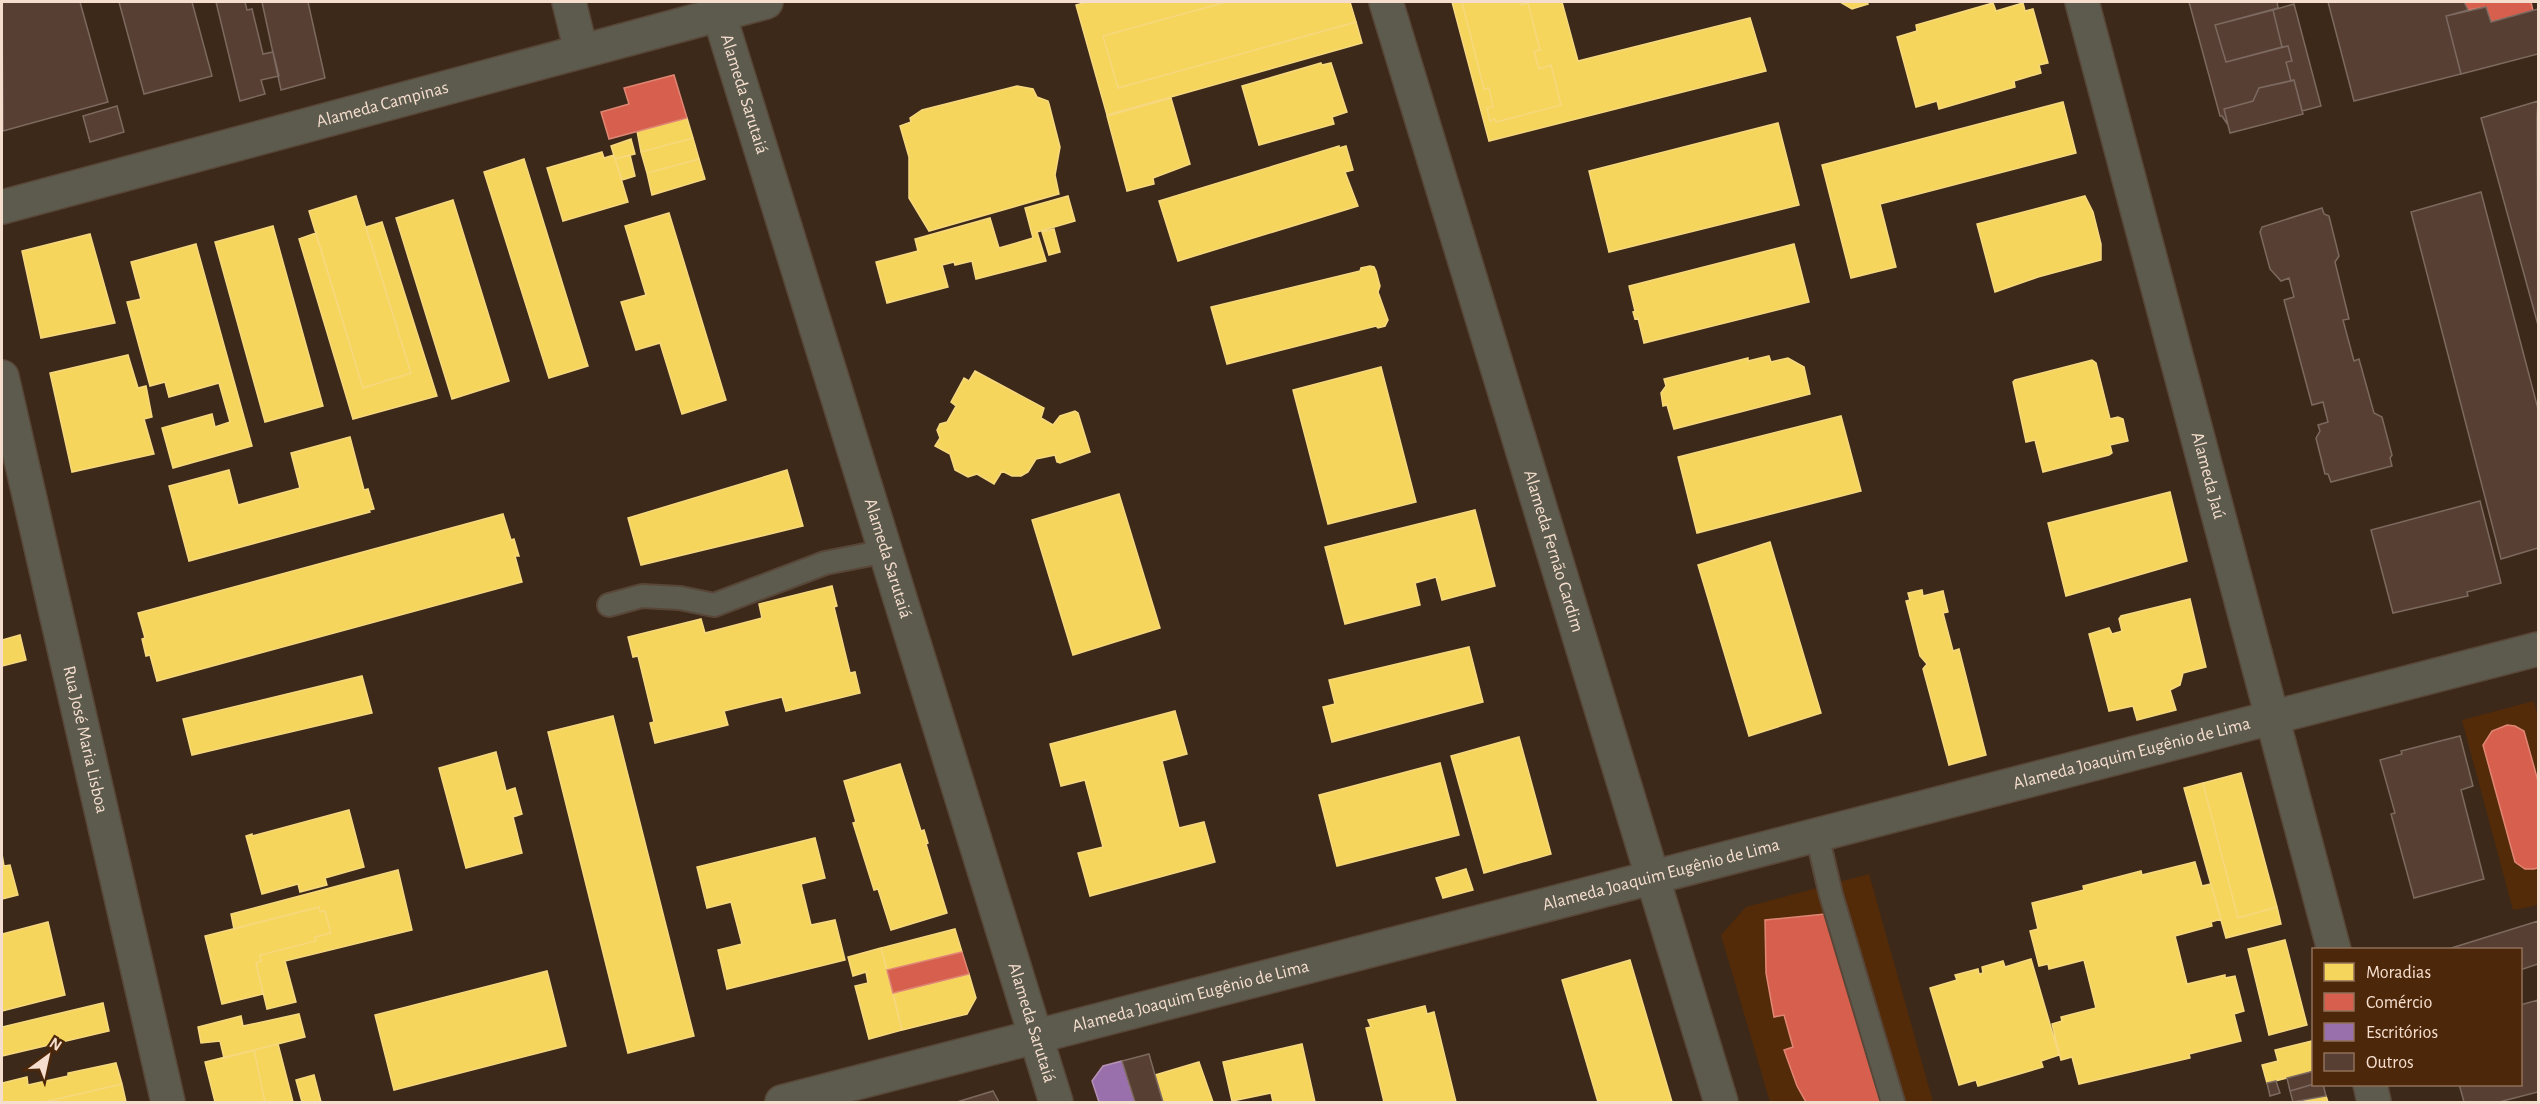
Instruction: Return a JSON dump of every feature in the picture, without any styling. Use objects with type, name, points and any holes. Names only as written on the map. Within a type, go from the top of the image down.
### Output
[{"type":"street","points":[[569,2],[581,51]]},
{"type":"street","name":"Alameda Campinas","points":[[2,207],[766,2]]},
{"type":"street","name":"Alameda Fernão Cardim","points":[[1386,2],[1721,1102]]},
{"type":"street","name":"Alameda Jaú","points":[[2082,2],[2274,717],[2333,948]]},
{"type":"street","name":"Alameda Sarutaiá","points":[[719,14],[1056,1102]]},
{"type":"street","name":"Rua José Maria Lisboa","points":[[2,376],[168,1102]]},
{"type":"street","name":"Alameda Joaquim Eugênio de Lima","points":[[782,1102],[2538,649]]},
{"type":"street","points":[[2370,1086],[2374,1102]]},
{"type":"lane","points":[[609,605],[642,596],[680,598],[714,605],[825,563],[886,550]]},
{"type":"lane","points":[[1817,835],[1831,895],[1893,1102]]},
{"type":"shaded area","points":[[2534,701],[2538,717],[2538,905],[2513,910],[2462,720]]},
{"type":"shaded area","points":[[1869,874],[1933,1102],[1770,1102],[1721,935],[1746,907]]},
{"type":"building: Moradias","points":[[1087,2],[1226,2],[1103,36],[1118,88],[1356,22],[1362,43],[1107,115],[1076,5]]},
{"type":"building: Moradias","points":[[1226,2],[1350,2],[1356,22],[1118,88],[1103,36]]},
{"type":"building: Moradias","points":[[1452,2],[1462,2],[1484,89],[1489,88],[1493,107],[1487,108],[1490,121],[1495,119],[1496,122],[1561,105],[1551,65],[1539,69],[1534,51],[1540,50],[1528,3],[1521,5],[1520,2],[1562,2],[1578,61],[1750,18],[1766,71],[1489,141]]},
{"type":"building: Moradias","points":[[1462,2],[1520,2],[1521,5],[1528,3],[1540,50],[1534,51],[1539,69],[1551,65],[1561,105],[1496,122],[1495,119],[1490,121],[1487,108],[1493,107],[1489,88],[1484,89]]},
{"type":"building: Moradias","points":[[1840,2],[1867,2],[1868,4],[1852,9]]},
{"type":"building: Moradias","points":[[1993,3],[1996,11],[2023,3],[2025,11],[2033,9],[2048,63],[2039,65],[2041,73],[2014,81],[2015,87],[1939,109],[1937,101],[1916,107],[1897,37],[1917,31],[1916,25]]},
{"type":"building: Moradias","points":[[1321,63],[1322,65],[1331,63],[1347,112],[1332,117],[1334,124],[1259,145],[1242,86]]},
{"type":"building: Moradias","points":[[1017,86],[1033,89],[1037,97],[1048,101],[1060,147],[1055,175],[1059,194],[929,231],[909,198],[909,157],[900,126],[911,122],[910,118],[922,110]]},
{"type":"building: Moradias","points":[[1171,98],[1190,164],[1153,178],[1154,184],[1127,191],[1107,116]]},
{"type":"building: Moradias","points":[[2063,102],[2076,153],[1880,204],[1896,267],[1851,278],[1822,165]]},
{"type":"building: Moradias","points":[[687,118],[693,138],[641,152],[637,131]]},
{"type":"building: Moradias","points":[[1778,123],[1799,205],[1609,252],[1589,171]]},
{"type":"building: Moradias","points":[[693,138],[699,159],[647,173],[641,152]]},
{"type":"building: Moradias","points":[[631,139],[635,154],[615,159],[611,146]]},
{"type":"building: Moradias","points":[[1339,146],[1339,148],[1346,146],[1353,170],[1345,172],[1358,206],[1178,261],[1159,201]]},
{"type":"building: Moradias","points":[[602,152],[604,158],[614,155],[628,202],[563,221],[547,168]]},
{"type":"building: Moradias","points":[[630,155],[635,176],[622,180],[615,159]]},
{"type":"building: Moradias","points":[[524,159],[588,366],[549,378],[484,172]]},
{"type":"building: Moradias","points":[[699,159],[705,179],[652,195],[647,173]]},
{"type":"building: Moradias","points":[[356,196],[411,373],[363,388],[309,211]]},
{"type":"building: Moradias","points":[[1068,196],[1075,221],[1037,232],[1046,261],[976,279],[972,261],[942,265],[948,287],[887,303],[876,262],[918,251],[915,239],[990,218],[999,248],[1033,238],[1025,208]]},
{"type":"building: Moradias","points":[[2085,196],[2093,212],[2101,244],[2101,260],[2038,277],[1995,292],[1977,224]]},
{"type":"building: Moradias","points":[[453,200],[509,381],[452,399],[396,218]]},
{"type":"building: Moradias","points":[[669,213],[726,400],[682,414],[660,343],[636,350],[621,302],[646,295],[625,226]]},
{"type":"building: Moradias","points":[[382,222],[437,396],[353,419],[299,239],[316,233],[363,388],[411,373],[366,227]]},
{"type":"building: Moradias","points":[[273,226],[323,406],[265,422],[215,242]]},
{"type":"building: Moradias","points":[[1054,229],[1060,252],[1049,255],[1042,232]]},
{"type":"building: Moradias","points":[[90,234],[115,323],[41,338],[22,251]]},
{"type":"building: Moradias","points":[[196,244],[252,446],[173,468],[162,428],[212,414],[215,427],[230,422],[219,383],[169,397],[165,382],[150,386],[127,302],[141,299],[131,262]]},
{"type":"building: Moradias","points":[[1794,244],[1809,302],[1644,343],[1638,318],[1635,319],[1633,312],[1635,311],[1629,286]]},
{"type":"building: Moradias","points":[[1370,266],[1376,271],[1380,286],[1378,292],[1388,320],[1385,326],[1378,328],[1376,326],[1227,364],[1211,307],[1360,271],[1361,268]]},
{"type":"building: Moradias","points":[[128,355],[138,388],[146,386],[152,417],[144,419],[154,454],[72,472],[50,373]]},
{"type":"building: Moradias","points":[[1769,356],[1771,362],[1788,358],[1804,367],[1810,394],[1674,429],[1667,405],[1663,406],[1661,393],[1666,386],[1664,379],[1748,358],[1748,361]]},
{"type":"building: Moradias","points":[[2092,360],[2096,363],[2110,419],[2118,417],[2123,419],[2128,441],[2110,445],[2112,453],[2109,455],[2043,472],[2035,440],[2026,442],[2013,382]]},
{"type":"building: Moradias","points":[[1381,367],[1416,502],[1328,524],[1293,390]]},
{"type":"building: Moradias","points":[[975,371],[1044,408],[1041,418],[1053,425],[1060,416],[1075,411],[1078,413],[1090,452],[1060,463],[1057,462],[1055,455],[1036,459],[1028,472],[1021,476],[1012,476],[1002,471],[994,484],[977,474],[968,477],[955,470],[950,454],[935,446],[940,438],[937,430],[940,424],[947,422],[956,406],[951,402],[964,378],[969,381]]},
{"type":"building: Moradias","points":[[1841,416],[1861,491],[1697,533],[1678,457]]},
{"type":"building: Moradias","points":[[350,437],[364,490],[368,489],[374,509],[369,510],[370,512],[189,561],[169,486],[229,470],[238,505],[300,488],[291,453]]},
{"type":"building: Moradias","points":[[787,470],[803,526],[641,565],[628,518]]},
{"type":"building: Moradias","points":[[2170,492],[2187,561],[2066,596],[2048,523]]},
{"type":"building: Moradias","points":[[1119,494],[1160,628],[1073,655],[1032,520]]},
{"type":"building: Moradias","points":[[1475,510],[1495,586],[1442,600],[1436,577],[1415,583],[1420,605],[1345,624],[1325,547]]},
{"type":"building: Moradias","points":[[503,514],[519,556],[515,556],[522,582],[157,681],[150,655],[146,656],[142,639],[145,638],[138,613]]},
{"type":"building: Moradias","points":[[1770,542],[1821,713],[1749,736],[1698,565]]},
{"type":"building: Moradias","points":[[832,586],[837,606],[834,607],[850,673],[855,672],[860,693],[786,711],[782,697],[724,711],[728,725],[655,743],[650,723],[654,722],[638,656],[633,657],[628,637],[701,619],[705,633],[762,618],[759,604]]},
{"type":"building: Moradias","points":[[1922,590],[1923,596],[1943,591],[1948,612],[1943,613],[1953,651],[1959,649],[1986,755],[1949,765],[1923,669],[1927,664],[1920,656],[1906,601],[1910,600],[1908,593]]},
{"type":"building: Moradias","points":[[2190,599],[2206,667],[2183,673],[2180,685],[2170,690],[2176,710],[2137,720],[2133,706],[2109,711],[2089,634],[2109,628],[2112,634],[2122,631],[2119,619],[2121,616]]},
{"type":"building: Moradias","points":[[20,635],[26,660],[2,666],[2,640]]},
{"type":"building: Moradias","points":[[1469,647],[1483,702],[1332,742],[1323,707],[1335,704],[1329,680]]},
{"type":"building: Moradias","points":[[362,676],[372,713],[192,755],[183,719]]},
{"type":"building: Moradias","points":[[1175,711],[1187,754],[1162,761],[1179,828],[1204,822],[1215,862],[1090,896],[1078,853],[1103,847],[1085,780],[1061,786],[1050,744]]},
{"type":"building: Moradias","points":[[613,716],[694,1036],[628,1053],[548,732]]},
{"type":"building: Moradias","points":[[1519,737],[1551,854],[1484,873],[1451,756]]},
{"type":"building: Moradias","points":[[496,752],[506,791],[515,788],[522,814],[513,817],[522,853],[466,868],[439,768]]},
{"type":"building: Moradias","points":[[1440,763],[1459,835],[1337,866],[1319,795]]},
{"type":"building: Moradias","points":[[900,764],[921,831],[924,830],[928,843],[926,844],[947,913],[891,930],[878,889],[874,890],[853,823],[856,822],[844,781]]},
{"type":"building: Moradias","points":[[2241,773],[2277,907],[2238,918],[2203,783]]},
{"type":"building: Moradias","points":[[2203,783],[2238,918],[2277,907],[2281,924],[2226,938],[2184,788]]},
{"type":"building: Moradias","points":[[349,810],[364,867],[325,878],[327,885],[300,892],[298,884],[262,894],[246,836]]},
{"type":"building: Moradias","points":[[815,838],[825,878],[801,884],[811,925],[835,920],[845,960],[727,989],[718,950],[742,944],[731,902],[707,908],[697,867]]},
{"type":"building: Moradias","points":[[2,854],[4,866],[10,865],[18,895],[2,899]]},
{"type":"building: Moradias","points":[[2195,862],[2202,886],[2211,884],[2221,919],[2211,922],[2212,926],[2175,936],[2187,984],[2225,975],[2225,978],[2235,976],[2244,1011],[2234,1014],[2241,1041],[2189,1054],[2190,1058],[2079,1084],[2072,1057],[2061,1060],[2052,1024],[2062,1021],[2061,1017],[2096,1008],[2084,960],[2049,969],[2048,964],[2039,966],[2030,931],[2038,929],[2032,903],[2084,890],[2083,886],[2141,871],[2142,875]]},
{"type":"building: Moradias","points":[[1466,869],[1473,890],[1443,898],[1436,878]]},
{"type":"building: Moradias","points":[[398,870],[412,930],[285,961],[296,1002],[267,1009],[256,963],[261,961],[260,955],[316,941],[315,937],[331,933],[325,911],[320,912],[319,907],[234,929],[231,914]]},
{"type":"building: Moradias","points":[[319,907],[320,912],[325,911],[331,933],[315,937],[316,941],[260,955],[261,961],[256,963],[263,994],[222,1004],[205,936]]},
{"type":"building: Moradias","points":[[48,922],[65,995],[2,1011],[2,934]]},
{"type":"building: Moradias","points":[[955,929],[962,952],[887,970],[881,948]]},
{"type":"building: Moradias","points":[[2285,940],[2307,1025],[2269,1035],[2248,949]]},
{"type":"building: Moradias","points":[[881,948],[902,1030],[869,1039],[855,986],[868,983],[866,972],[853,976],[848,957]]},
{"type":"building: Moradias","points":[[2031,959],[2059,1055],[2041,1061],[2043,1067],[1978,1086],[1976,1080],[1959,1085],[1930,988],[1957,980],[1955,975],[1978,969],[1979,974],[1983,973],[1982,967],[2003,961],[2005,967]]},
{"type":"building: Moradias","points":[[1630,960],[1672,1102],[1598,1102],[1562,980]]},
{"type":"building: Moradias","points":[[547,971],[566,1046],[394,1090],[375,1015]]},
{"type":"building: Moradias","points":[[969,974],[976,998],[967,1014],[902,1030],[893,993]]},
{"type":"building: Moradias","points":[[103,1003],[109,1031],[2,1056],[2,1027]]},
{"type":"building: Moradias","points":[[1425,1006],[1427,1014],[1434,1012],[1456,1102],[1384,1102],[1366,1028],[1371,1027],[1368,1020]]},
{"type":"building: Moradias","points":[[299,1014],[305,1037],[224,1058],[220,1041],[201,1043],[198,1027],[241,1016],[243,1026]]},
{"type":"building: Moradias","points":[[2312,1041],[2312,1072],[2267,1083],[2262,1065],[2278,1061],[2275,1050]]},
{"type":"building: Moradias","points":[[278,1044],[293,1102],[265,1102],[254,1050]]},
{"type":"building: Moradias","points":[[1302,1044],[1315,1102],[1273,1102],[1271,1093],[1232,1101],[1223,1062]]},
{"type":"building: Moradias","points":[[254,1050],[265,1102],[215,1102],[205,1062]]},
{"type":"building: Moradias","points":[[1199,1062],[1213,1102],[1163,1102],[1155,1075]]},
{"type":"building: Moradias","points":[[116,1063],[122,1084],[44,1102],[2,1102],[2,1083],[27,1077],[28,1085],[68,1076],[68,1073]]},
{"type":"building: Moradias","points":[[314,1075],[321,1102],[302,1102],[296,1080]]},
{"type":"building: Moradias","points":[[122,1084],[126,1102],[44,1102]]},
{"type":"building: Moradias","points":[[2326,1096],[2328,1102],[2298,1102]]},
{"type":"building: Comércio","points":[[2464,2],[2531,2],[2533,11],[2491,22],[2486,7],[2468,10]]},
{"type":"building: Comércio","points":[[674,75],[687,118],[609,139],[601,112],[629,104],[624,88]]},
{"type":"building: Comércio","points":[[2507,725],[2524,731],[2538,781],[2538,868],[2534,869],[2525,869],[2515,862],[2483,745],[2492,731]]},
{"type":"building: Comércio","points":[[1825,914],[1880,1102],[1806,1102],[1797,1086],[1784,1050],[1793,1047],[1784,1015],[1774,1017],[1766,973],[1765,920]]},
{"type":"building: Comércio","points":[[962,952],[969,974],[893,993],[887,970]]},
{"type":"building: Escritórios","points":[[1122,1061],[1135,1102],[1099,1102],[1092,1081],[1103,1066]]},
{"type":"building: Outros","points":[[2,2],[80,2],[108,102],[3,131]]},
{"type":"building: Outros","points":[[119,2],[192,2],[212,76],[144,94]]},
{"type":"building: Outros","points":[[216,2],[245,2],[247,10],[252,9],[263,54],[273,52],[279,76],[261,80],[265,94],[240,101]]},
{"type":"building: Outros","points":[[262,2],[308,2],[325,78],[281,90]]},
{"type":"building: Outros","points":[[2189,2],[2277,2],[2278,8],[2215,25],[2226,62],[2288,46],[2292,61],[2286,62],[2291,81],[2259,88],[2253,101],[2224,109],[2228,125],[2220,116]]},
{"type":"building: Outros","points":[[2328,2],[2464,2],[2468,10],[2446,16],[2461,74],[2354,101]]},
{"type":"building: Outros","points":[[2294,4],[2321,106],[2302,111],[2294,80],[2291,81],[2286,62],[2292,61],[2288,46],[2282,47],[2273,10]]},
{"type":"building: Outros","points":[[2486,7],[2491,22],[2538,9],[2538,54],[2461,74],[2446,16]]},
{"type":"building: Outros","points":[[2273,10],[2282,47],[2226,62],[2215,25]]},
{"type":"building: Outros","points":[[2294,80],[2303,114],[2230,133],[2224,109],[2253,101],[2259,88]]},
{"type":"building: Outros","points":[[2538,101],[2537,117],[2538,325],[2481,118]]},
{"type":"building: Outros","points":[[117,106],[124,132],[90,142],[83,116]]},
{"type":"building: Outros","points":[[2481,192],[2538,409],[2538,548],[2501,559],[2411,212]]},
{"type":"building: Outros","points":[[2322,208],[2324,214],[2329,216],[2339,256],[2335,262],[2349,319],[2343,320],[2354,361],[2359,359],[2374,413],[2382,417],[2392,455],[2390,458],[2392,466],[2331,482],[2328,474],[2325,474],[2316,438],[2320,431],[2318,425],[2328,422],[2323,402],[2312,405],[2284,300],[2294,297],[2289,278],[2281,281],[2270,269],[2260,232],[2262,227]]},
{"type":"building: Outros","points":[[2480,501],[2501,583],[2467,592],[2468,596],[2393,613],[2371,530]]},
{"type":"building: Outros","points":[[2460,736],[2473,786],[2461,790],[2484,879],[2414,898],[2391,814],[2395,813],[2380,760],[2402,754],[2401,751]]},
{"type":"building: Outros","points":[[2538,921],[2538,964],[2522,969],[2522,948],[2451,948]]},
{"type":"building: Outros","points":[[2538,1000],[2538,1092],[2499,1102],[2464,1102],[2460,1086],[2522,1086],[2522,1004]]},
{"type":"building: Outros","points":[[1149,1054],[1163,1102],[1135,1102],[1122,1061]]},
{"type":"building: Outros","points":[[2312,1072],[2312,1085],[2290,1091],[2287,1078]]},
{"type":"building: Outros","points":[[2276,1081],[2280,1093],[2270,1096],[2267,1083]]},
{"type":"building: Outros","points":[[2312,1085],[2324,1086],[2326,1096],[2293,1102],[2290,1091]]},
{"type":"building: Outros","points":[[993,1091],[999,1102],[957,1102]]}]
